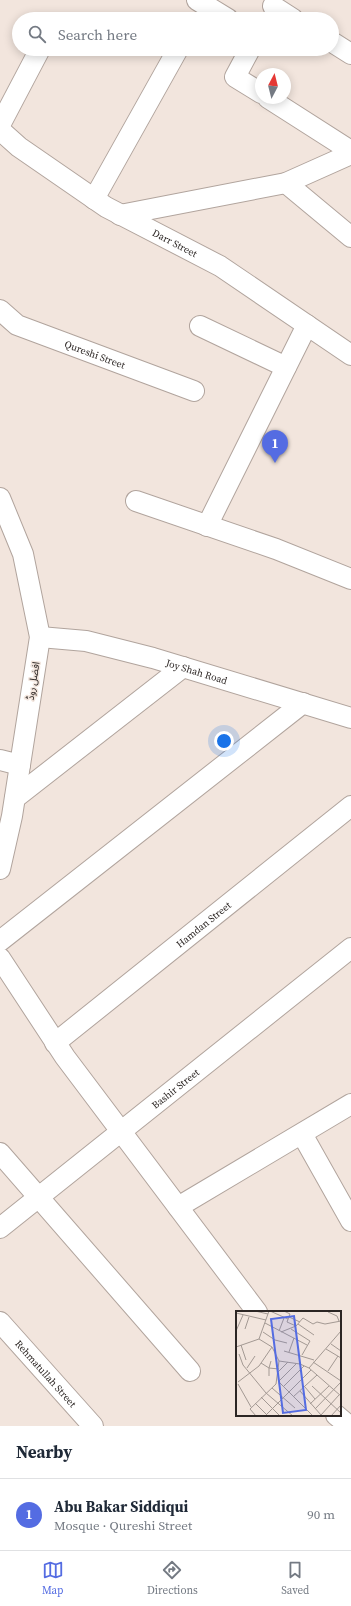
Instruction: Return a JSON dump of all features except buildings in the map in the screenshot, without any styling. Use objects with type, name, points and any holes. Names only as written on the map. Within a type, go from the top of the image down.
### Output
[{"type":"street","points":[[198,8],[209,12]]},
{"type":"street","points":[[339,46],[351,54]]},
{"type":"street","points":[[0,125],[36,56]]},
{"type":"street","points":[[94,199],[174,56]]},
{"type":"street","points":[[246,56],[235,77],[255,89]]},
{"type":"street","points":[[277,104],[351,151]]},
{"type":"street","name":"Darr Street","points":[[0,130],[19,147],[94,199],[120,215],[220,266],[351,355]]},
{"type":"street","points":[[120,215],[286,183],[351,154]]},
{"type":"street","points":[[286,183],[351,237]]},
{"type":"street","name":"Qureshi Street","points":[[0,310],[17,325],[194,391]]},
{"type":"street","points":[[207,526],[307,325]]},
{"type":"street","points":[[200,326],[286,367]]},
{"type":"street","name":"افضل روڈ","points":[[0,498],[23,554],[40,637],[15,798],[0,869]]},
{"type":"street","points":[[136,501],[276,549],[351,580]]},
{"type":"street","name":"Joy Shah Road","points":[[40,637],[86,641],[182,666],[351,718]]},
{"type":"street","points":[[15,798],[182,666]]},
{"type":"street","points":[[0,941],[303,703]]},
{"type":"street","points":[[0,760],[20,765]]},
{"type":"street","name":"Hamdan Street","points":[[55,1043],[351,806]]},
{"type":"street","name":"Bashir Street","points":[[0,1228],[351,948]]},
{"type":"street","points":[[0,958],[55,1043],[256,1311]]},
{"type":"street","points":[[178,1207],[351,1104]]},
{"type":"street","points":[[302,1134],[351,1221]]},
{"type":"street","points":[[0,1153],[190,1371]]},
{"type":"street","name":"Rehmatullah Street","points":[[0,1322],[93,1426]]},
{"type":"street","points":[[337,1416],[349,1426]]},
{"type":"place","name":"Abu Bakar Siddiqui","points":[[275,463]]}]
